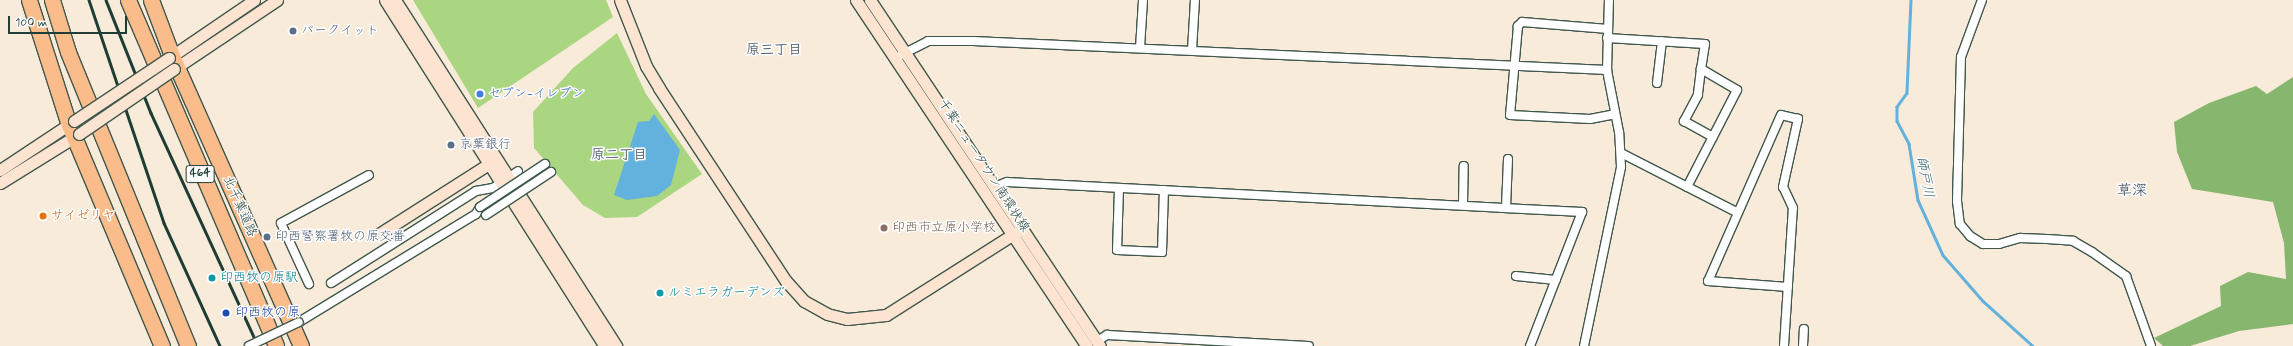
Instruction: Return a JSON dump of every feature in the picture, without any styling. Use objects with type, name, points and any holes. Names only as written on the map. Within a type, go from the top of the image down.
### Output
[{"type":"highway","points":[[28,0],[74,129],[162,346]]},
{"type":"highway","points":[[52,0],[68,52],[188,346]]},
{"type":"highway","name":"北千葉道路","points":[[128,0],[276,346]]},
{"type":"highway","name":"北千葉道路","points":[[151,0],[173,63],[301,346]]},
{"type":"street","points":[[173,63],[254,0]]},
{"type":"street","points":[[0,183],[74,129],[173,63],[277,0]]},
{"type":"street","points":[[385,0],[492,161],[509,177],[616,346]]},
{"type":"street","points":[[396,0],[492,161]]},
{"type":"street","points":[[620,0],[646,66],[659,88],[786,281],[804,301],[828,314],[848,319],[886,316],[1023,228]]},
{"type":"street","name":"千葉ニュータウン南環状線","points":[[856,0],[900,56],[1023,228],[1099,344]]},
{"type":"street","name":"千葉ニュータウン南環状線","points":[[870,0],[900,56],[1012,235],[1087,346]]},
{"type":"street","points":[[1140,48],[1143,0]]},
{"type":"street","points":[[1192,50],[1194,0]]},
{"type":"street","points":[[1584,346],[1621,153],[1607,70],[1609,0]]},
{"type":"street","points":[[1982,0],[1961,57],[1957,185],[1960,224],[1970,236],[1983,244],[1999,244],[2020,238],[2047,239],[2073,241],[2092,252],[2126,276],[2151,346]]},
{"type":"street","points":[[1608,29],[1522,22],[1518,26],[1513,67],[1510,115],[1590,119],[1615,114]]},
{"type":"street","points":[[1607,38],[1705,44],[1698,95],[1684,121],[1713,137]]},
{"type":"street","points":[[900,56],[928,41],[1192,50],[1513,67],[1607,70]]},
{"type":"street","points":[[1657,83],[1662,41]]},
{"type":"street","points":[[1687,187],[1737,90],[1701,69]]},
{"type":"street","points":[[1784,346],[1788,288],[1793,208],[1783,187],[1798,119],[1781,114],[1708,281],[1788,288]]},
{"type":"street","points":[[0,170],[74,129]]},
{"type":"street","points":[[1621,153],[1738,213]]},
{"type":"street","points":[[1506,207],[1508,159]]},
{"type":"street","points":[[379,234],[492,161]]},
{"type":"street","points":[[249,346],[299,322],[476,214],[480,207],[545,164],[551,172],[486,215],[476,214]]},
{"type":"street","points":[[1463,205],[1464,166]]},
{"type":"street","points":[[309,284],[281,223],[369,175]]},
{"type":"street","points":[[331,283],[476,191],[509,177]]},
{"type":"street","points":[[509,177],[605,346]]},
{"type":"street","points":[[994,187],[1007,182],[1582,212],[1530,346]]},
{"type":"street","points":[[1119,188],[1117,250],[1162,252],[1164,190]]},
{"type":"street","points":[[1516,276],[1556,280]]},
{"type":"street","points":[[1803,346],[1804,330]]},
{"type":"street","points":[[1099,344],[1107,336],[1309,346]]},
{"type":"green space","points":[[413,0],[606,0],[613,17],[478,108]]},
{"type":"green space","points":[[617,33],[646,94],[702,174],[637,217],[605,218],[583,205],[534,148],[533,112],[573,68]]},
{"type":"green space","points":[[2293,77],[2293,324],[2239,331],[2190,346],[2163,346],[2154,338],[2221,306],[2220,286],[2248,272],[2286,279],[2284,243],[2273,202],[2192,189],[2177,152],[2174,122],[2209,103],[2256,86],[2267,94]]},
{"type":"water","points":[[654,114],[680,150],[671,185],[657,196],[627,200],[614,195],[638,122],[649,121]]},
{"type":"waterway","name":"師戸川","points":[[1911,0],[1907,93],[1897,107],[1897,121],[1909,144],[1918,200],[1943,255],[1983,301],[2033,346]]},
{"type":"railway","points":[[89,0],[164,223],[220,346]]},
{"type":"railway","points":[[106,0],[151,113],[258,346]]},
{"type":"place","name":"パークイット","points":[[293,31]]},
{"type":"place","name":"セブン-イレブン","points":[[480,94]]},
{"type":"place","name":"京葉銀行","points":[[451,145]]},
{"type":"place","name":"サイゼリヤ","points":[[43,216]]},
{"type":"place","name":"印西市立原小学校","points":[[884,228]]},
{"type":"place","name":"印西警察署牧の原交番","points":[[267,237]]},
{"type":"place","name":"印西牧の原駅","points":[[212,278]]},
{"type":"place","name":"ルミエラガーデンズ","points":[[660,293]]},
{"type":"place","name":"印西牧の原","points":[[226,313]]},
{"type":"district","name":"原三丁目","points":[[774,50]]},
{"type":"district","name":"原二丁目","points":[[619,155]]},
{"type":"district","name":"草深","points":[[2132,192]]}]
